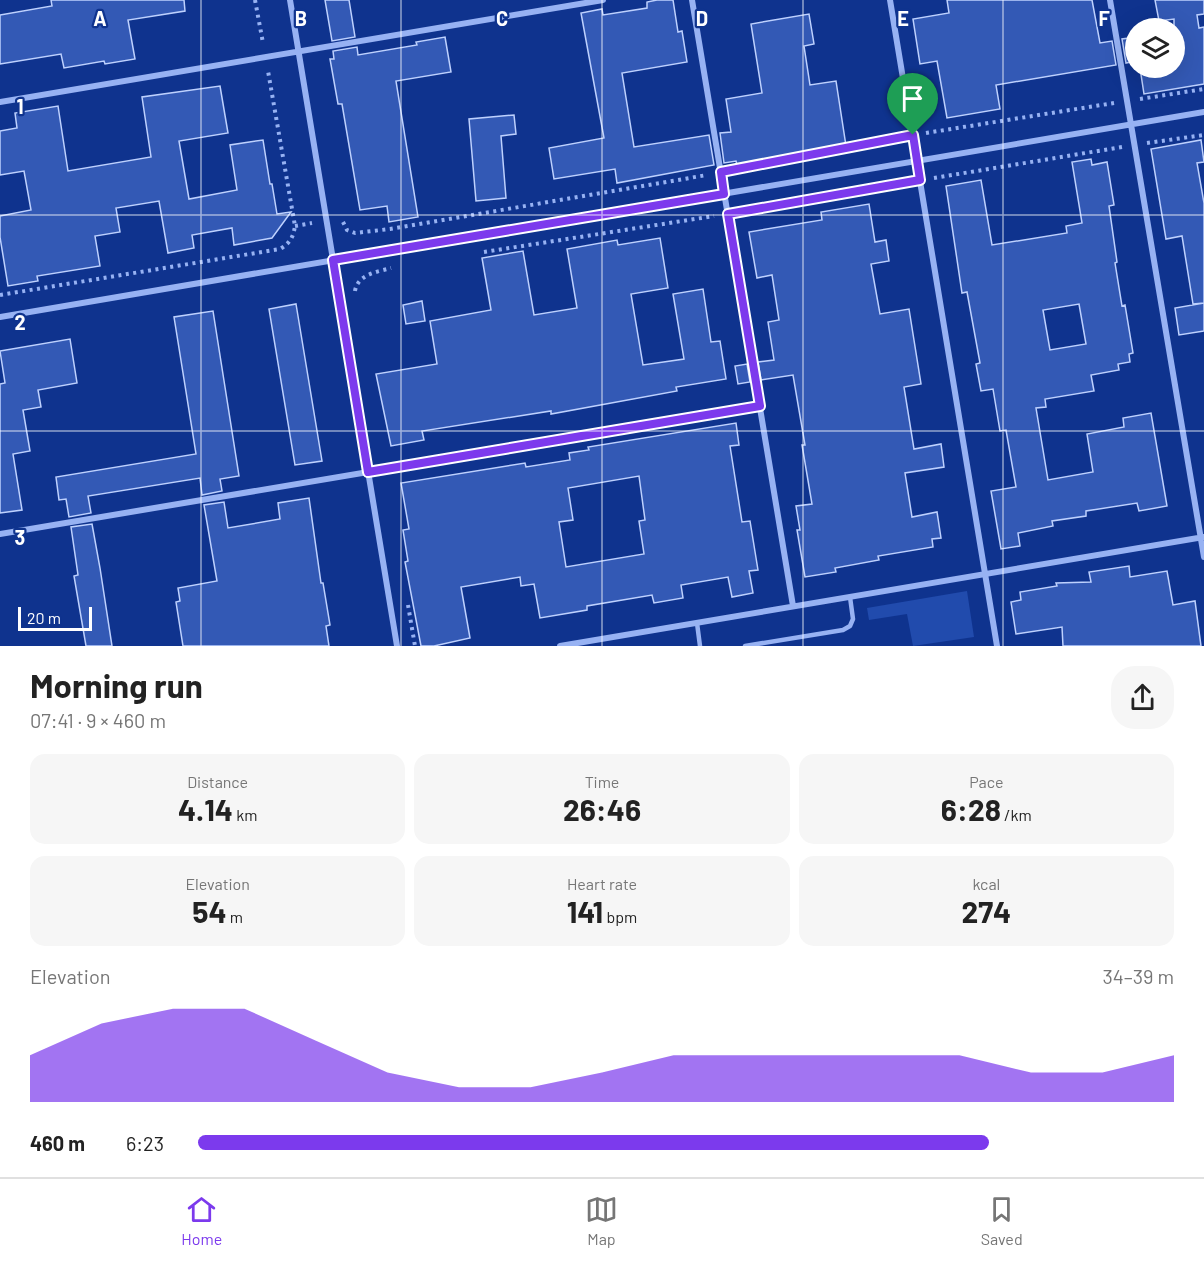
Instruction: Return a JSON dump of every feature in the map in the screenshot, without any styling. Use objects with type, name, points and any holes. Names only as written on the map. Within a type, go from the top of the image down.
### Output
[{"type":"street","points":[[290,0],[397,646]]},
{"type":"street","points":[[0,102],[603,0]]},
{"type":"street","points":[[692,0],[793,606]]},
{"type":"street","points":[[890,0],[997,646]]},
{"type":"street","points":[[1110,0],[1204,557]]},
{"type":"street","points":[[0,317],[1204,112]]},
{"type":"street","points":[[0,534],[760,406]]},
{"type":"street","points":[[560,646],[1202,537]]},
{"type":"lane","points":[[745,646],[843,630],[850,626],[853,619],[850,597]]},
{"type":"lane","points":[[697,623],[700,646]]},
{"type":"path","points":[[0,295],[280,249],[290,243],[295,226],[255,0]]},
{"type":"path","points":[[341,218],[347,230],[355,233],[390,229],[721,172],[913,135],[1204,89]]},
{"type":"path","points":[[479,253],[1204,135]]},
{"type":"path","points":[[354,294],[356,286],[363,277],[396,266]]},
{"type":"path","points":[[407,599],[415,646]]},
{"type":"shaded area","points":[[967,591],[974,637],[913,646],[907,614],[869,620],[867,608]]},
{"type":"building","points":[[51,0],[184,0],[185,11],[128,20],[135,59],[105,64],[104,61],[64,68],[61,54],[0,64],[0,15],[52,6]]},
{"type":"building","points":[[325,0],[349,0],[355,37],[332,41]]},
{"type":"building","points":[[673,0],[678,32],[682,31],[687,62],[622,73],[634,147],[709,135],[714,165],[617,183],[615,169],[554,179],[549,148],[604,138],[581,13],[602,9],[603,15],[647,8],[647,2]]},
{"type":"building","points":[[947,0],[1092,0],[1100,43],[1112,41],[1116,65],[996,85],[1000,109],[947,118],[937,61],[920,64],[913,19],[949,13]]},
{"type":"building","points":[[1155,0],[1204,0],[1204,14],[1197,15],[1199,28],[1204,27],[1204,84],[1144,94],[1142,78],[1185,78],[1185,18],[1158,18]]},
{"type":"building","points":[[809,14],[814,44],[804,46],[810,85],[836,81],[846,146],[737,165],[736,161],[724,163],[720,133],[731,132],[726,99],[762,93],[751,24]]},
{"type":"building","points":[[445,37],[451,72],[396,81],[418,217],[389,222],[387,206],[360,210],[342,104],[338,104],[330,59],[334,59],[333,51],[357,47],[358,55],[417,45],[416,42]]},
{"type":"building","points":[[1122,39],[1125,39],[1125,57]]},
{"type":"building","points":[[220,86],[228,133],[179,141],[189,199],[237,190],[230,145],[263,140],[277,214],[291,212],[272,238],[234,245],[232,228],[192,235],[194,248],[168,253],[159,201],[116,208],[120,232],[95,236],[100,266],[37,276],[38,281],[8,286],[0,237],[0,216],[31,210],[24,171],[0,175],[0,131],[17,128],[15,113],[58,106],[68,171],[151,157],[142,97]]},
{"type":"building","points":[[514,115],[516,134],[501,136],[506,198],[476,201],[469,119]]},
{"type":"building","points":[[1201,140],[1204,162],[1197,163],[1204,203],[1204,303],[1193,304],[1182,236],[1166,239],[1151,149]]},
{"type":"building","points":[[1091,159],[1092,165],[1107,162],[1114,205],[1109,206],[1117,262],[1115,263],[1133,353],[1129,354],[1130,362],[1118,364],[1119,370],[1091,375],[1094,391],[1045,399],[1046,407],[1036,408],[1048,480],[1093,472],[1087,434],[1124,427],[1123,418],[1151,413],[1167,506],[1139,511],[1137,503],[1086,511],[1086,516],[1052,521],[1053,526],[1018,533],[1020,546],[1001,549],[991,491],[1016,487],[1006,430],[1000,431],[993,389],[981,391],[976,364],[980,363],[967,292],[962,293],[946,186],[981,180],[992,245],[1067,233],[1066,226],[1082,223],[1072,162]],"holes":[[[1079,304],[1086,344],[1050,350],[1043,310]]]},
{"type":"building","points":[[869,204],[875,242],[886,240],[889,261],[871,264],[880,314],[909,309],[921,384],[904,387],[914,449],[941,444],[944,467],[905,473],[912,517],[937,512],[941,538],[932,539],[933,547],[878,556],[879,560],[835,568],[836,572],[805,577],[797,530],[800,530],[796,506],[812,504],[802,445],[805,445],[793,375],[761,380],[758,362],[774,360],[768,322],[779,320],[772,275],[757,278],[749,232],[822,220],[821,212]]},
{"type":"building","points":[[660,238],[668,288],[631,294],[643,365],[684,359],[673,294],[703,289],[711,342],[720,341],[726,379],[676,387],[677,391],[551,414],[551,411],[422,431],[424,440],[391,446],[376,374],[437,364],[430,321],[491,310],[482,258],[523,251],[534,315],[577,308],[567,249],[617,240],[618,245]]},
{"type":"building","points":[[422,301],[425,321],[406,324],[403,305]]},
{"type":"building","points":[[1204,303],[1204,331],[1179,335],[1175,308]]},
{"type":"building","points":[[296,304],[322,461],[295,465],[269,309]]},
{"type":"building","points":[[213,311],[239,476],[220,479],[222,491],[202,495],[200,478],[88,496],[91,513],[69,517],[66,499],[59,500],[56,477],[196,454],[174,317]]},
{"type":"building","points":[[70,339],[77,383],[38,390],[41,407],[23,410],[30,451],[13,454],[22,510],[0,513],[0,384],[5,383],[0,351]]},
{"type":"building","points":[[747,364],[750,382],[738,384],[735,366]]},
{"type":"building","points":[[736,423],[739,445],[730,446],[742,522],[750,521],[758,570],[749,571],[753,593],[732,597],[728,577],[681,585],[683,598],[654,603],[652,595],[587,606],[587,610],[540,618],[534,584],[521,586],[520,577],[461,587],[470,638],[434,646],[421,646],[405,562],[408,561],[403,530],[409,529],[401,483],[525,463],[526,467],[570,460],[569,453],[589,450],[588,447]],"holes":[[[639,476],[645,520],[639,521],[644,554],[566,567],[559,522],[573,520],[568,488]]]},
{"type":"building","points":[[309,498],[321,583],[323,583],[330,625],[326,626],[329,646],[183,646],[176,602],[180,601],[178,588],[217,581],[204,505],[224,502],[228,528],[280,519],[278,503]]},
{"type":"building","points":[[92,524],[112,646],[86,646],[74,576],[78,575],[71,527]]},
{"type":"building","points":[[1129,566],[1130,577],[1167,571],[1173,605],[1195,601],[1201,646],[1063,646],[1062,627],[1016,634],[1011,602],[1021,600],[1020,592],[1057,586],[1056,583],[1091,582],[1089,572]]},
{"type":"route","points":[[913,135],[920,180],[728,214],[760,406],[368,472],[333,260],[724,194],[721,172],[913,135]]}]
